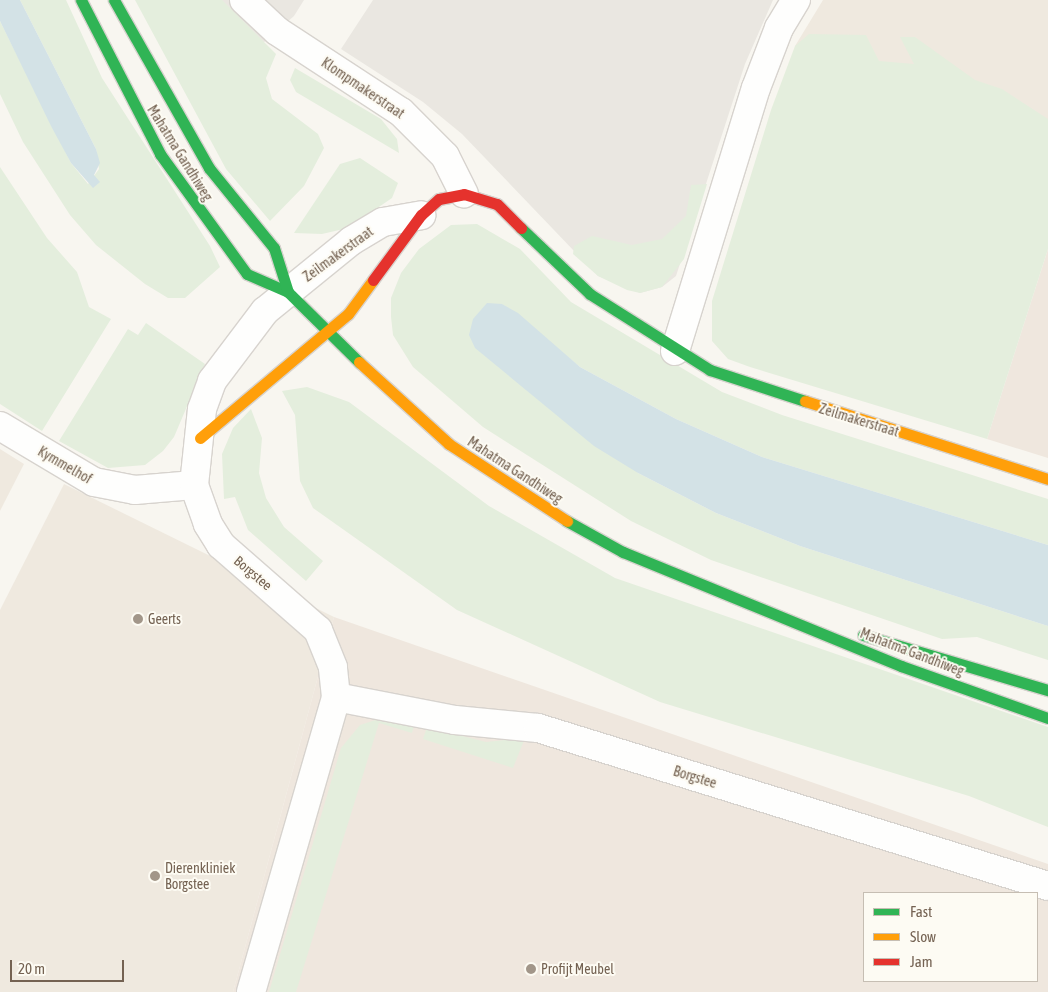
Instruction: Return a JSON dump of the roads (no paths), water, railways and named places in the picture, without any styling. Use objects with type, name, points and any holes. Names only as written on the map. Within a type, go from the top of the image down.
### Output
[{"type":"street","name":"Mahatma Gandhiweg","points":[[81,0],[160,154],[201,214],[247,274],[288,292],[328,334],[449,444],[524,497],[623,552],[767,611],[1048,718]]},
{"type":"street","name":"Mahatma Gandhiweg","points":[[114,0],[209,168],[274,248],[288,292]]},
{"type":"street","name":"Klompmakerstraat","points":[[244,0],[277,31],[401,112],[445,156],[464,194]]},
{"type":"street","points":[[675,351],[756,88],[796,0]]},
{"type":"street","name":"Zeilmakerstraat","points":[[328,334],[348,314],[421,215],[440,199],[464,194],[480,196],[512,216],[590,294],[675,351],[747,385],[1048,479]]},
{"type":"street","name":"Zeilmakerstraat","points":[[288,292],[383,222],[421,215]]},
{"type":"street","name":"Borgstee","points":[[250,992],[336,697],[330,654],[318,630],[221,545],[194,485],[194,460],[200,438],[202,410],[212,381],[248,330],[288,292]]},
{"type":"street","points":[[200,438],[328,334]]},
{"type":"street","name":"Kymmelhof","points":[[0,426],[94,482],[135,490],[194,485]]},
{"type":"street","name":"Mahatma Gandhiweg","points":[[767,611],[907,646],[1048,690]]},
{"type":"street","name":"Borgstee","points":[[336,697],[456,720],[538,728],[1048,886]]},
{"type":"place","name":"Geerts","points":[[138,619]]},
{"type":"place","name":"Dierenkliniek Borgstee","points":[[155,876]]},
{"type":"place","name":"Profijt Meubel","points":[[531,969]]}]
